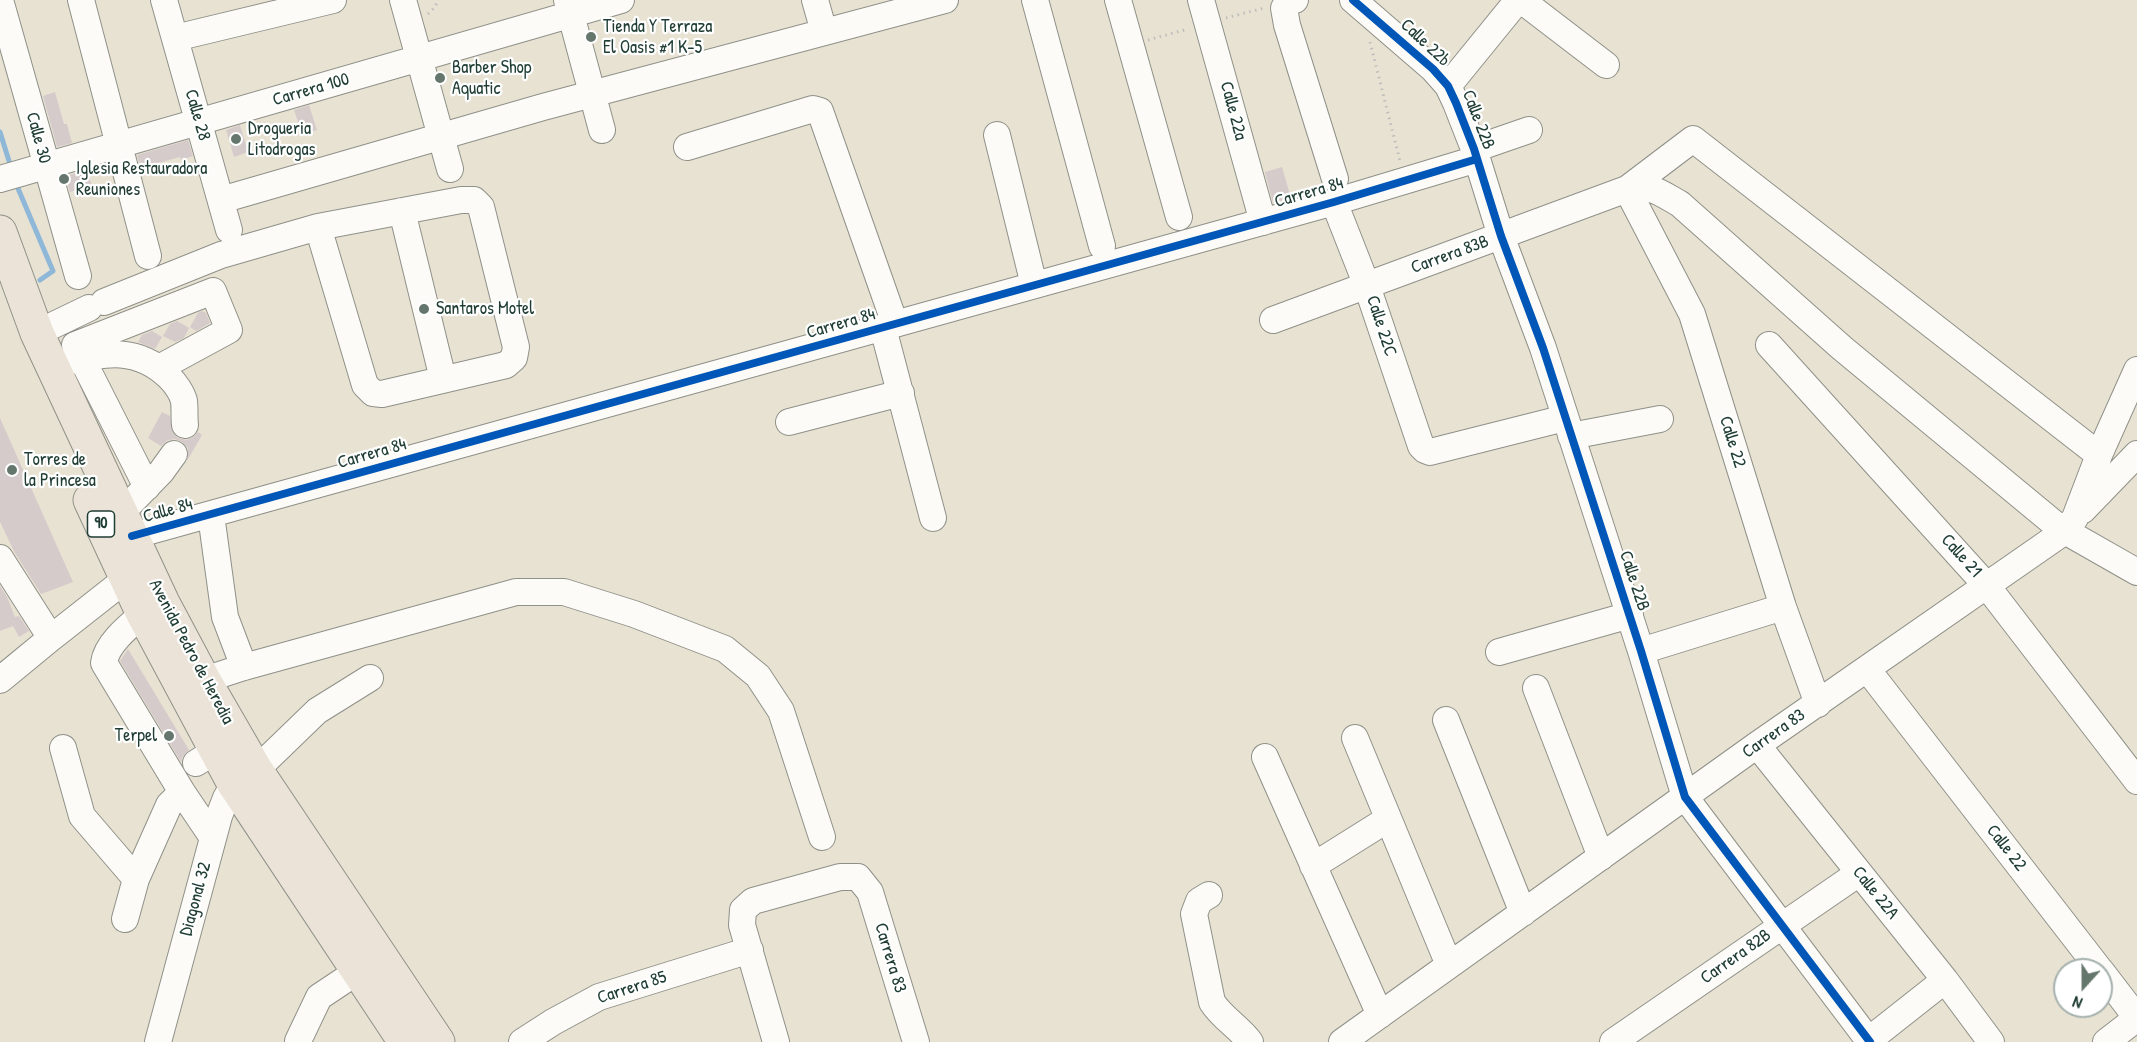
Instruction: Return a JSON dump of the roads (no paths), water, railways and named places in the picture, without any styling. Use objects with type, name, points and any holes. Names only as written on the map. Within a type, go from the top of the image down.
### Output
[{"type":"highway","name":"Avenida Pedro de Heredia","points":[[0,232],[54,351],[127,524],[163,603],[204,680],[245,777],[358,972],[405,1042]]},
{"type":"highway","name":"Avenida Pedro de Heredia","points":[[0,296],[21,349],[143,614],[190,771],[245,777],[438,1042]]},
{"type":"street","name":"Calle 30","points":[[0,0],[78,276]]},
{"type":"street","points":[[81,0],[148,256]]},
{"type":"street","name":"Calle 28","points":[[164,0],[230,230]]},
{"type":"street","points":[[175,38],[333,0]]},
{"type":"street","points":[[403,0],[450,169]]},
{"type":"street","name":"Carrera 100","points":[[0,179],[420,58],[569,7],[621,0]]},
{"type":"street","points":[[815,0],[824,32]]},
{"type":"street","points":[[221,200],[592,94],[945,0]]},
{"type":"street","points":[[1035,0],[1102,246]]},
{"type":"street","points":[[1118,0],[1179,217]]},
{"type":"street","name":"Calle 22a","points":[[1202,0],[1263,222]]},
{"type":"street","points":[[1448,86],[1520,0],[1606,65]]},
{"type":"street","name":"Calle 22b","points":[[1357,3],[1433,69],[1448,86]]},
{"type":"street","name":"Calle 22C","points":[[1289,4],[1287,25],[1335,190],[1421,446],[1430,452],[1568,427]]},
{"type":"street","points":[[569,7],[602,130]]},
{"type":"street","name":"Calle 22B","points":[[1448,86],[1475,154],[1543,348],[1630,615],[1685,797],[1869,1041]]},
{"type":"street","points":[[687,147],[813,109],[820,111],[889,326],[901,393],[933,518]]},
{"type":"street","name":"Carrera 84","points":[[211,515],[1263,222],[1335,190],[1405,180],[1475,154],[1529,130]]},
{"type":"street","points":[[998,135],[1034,285]]},
{"type":"street","points":[[1627,189],[1694,139],[2099,455]]},
{"type":"street","points":[[1627,189],[1644,187],[1659,192],[1680,204],[1842,348],[2070,525],[2137,572]]},
{"type":"street","name":"Carrera 83B","points":[[1273,320],[1627,189]]},
{"type":"street","name":"Calle 22","points":[[1627,189],[1692,314],[1783,607],[1818,704]]},
{"type":"street","points":[[54,351],[99,314],[227,264],[326,230],[402,211],[461,200],[474,200],[481,207],[516,347],[514,358],[506,365],[382,394],[373,393],[365,385],[326,230]]},
{"type":"street","points":[[402,211],[443,379]]},
{"type":"street","points":[[54,351],[75,345],[213,291],[229,330],[159,368]]},
{"type":"street","name":"Calle 21","points":[[1768,345],[1987,586],[2137,781]]},
{"type":"street","points":[[54,351],[139,357],[159,368],[175,383],[184,400],[185,425]]},
{"type":"street","points":[[54,351],[147,487]]},
{"type":"street","points":[[2070,525],[2137,370]]},
{"type":"street","points":[[789,422],[901,393]]},
{"type":"street","points":[[1568,427],[1660,418]]},
{"type":"street","points":[[127,524],[147,487],[174,454]]},
{"type":"street","name":"Carrera 83","points":[[1342,1042],[1375,1027],[1449,965],[2070,525],[2137,454]]},
{"type":"street","points":[[211,515],[225,616],[244,667]]},
{"type":"street","name":"Calle 84","points":[[127,524],[211,515]]},
{"type":"street","points":[[0,558],[51,638]]},
{"type":"street","points":[[0,680],[126,579]]},
{"type":"street","points":[[204,680],[516,592],[564,592],[634,614],[725,649],[758,676],[781,711],[822,837]]},
{"type":"street","points":[[1641,651],[1783,607]]},
{"type":"street","points":[[143,614],[112,646],[104,663],[190,771],[213,838]]},
{"type":"street","points":[[1499,652],[1630,615]]},
{"type":"street","name":"Calle 22","points":[[1867,669],[2091,958]]},
{"type":"street","points":[[245,777],[317,711],[370,678]]},
{"type":"street","points":[[1536,688],[1601,857]]},
{"type":"street","points":[[1446,720],[1523,912]]},
{"type":"street","points":[[1355,738],[1449,965]]},
{"type":"street","name":"Calle 22A","points":[[1757,746],[1991,1042]]},
{"type":"street","points":[[63,748],[82,816],[136,879]]},
{"type":"street","points":[[1265,757],[1313,866],[1375,1027]]},
{"type":"street","points":[[125,919],[136,879],[169,805],[190,771]]},
{"type":"street","name":"Diagonal 32","points":[[158,1042],[225,798],[245,777]]},
{"type":"street","points":[[1313,866],[1388,819]]},
{"type":"street","name":"Carrera 82B","points":[[1613,1042],[1858,873]]},
{"type":"street","name":"Carrera 83","points":[[750,950],[742,925],[743,910],[753,901],[840,877],[858,877],[870,892],[916,1042]]},
{"type":"street","points":[[1209,895],[1199,901],[1194,914],[1212,1002],[1219,1013],[1242,1031],[1250,1042]]},
{"type":"street","points":[[750,950],[776,1042]]},
{"type":"street","name":"Carrera 85","points":[[522,1042],[599,997],[750,950]]},
{"type":"street","points":[[298,1041],[319,997],[358,972]]},
{"type":"street","points":[[1869,1041],[1944,980]]},
{"type":"street","name":"Calle 22","points":[[2113,987],[2137,1018]]},
{"type":"street","points":[[2106,1042],[2137,1018]]},
{"type":"waterway","points":[[0,132],[9,161]]},
{"type":"waterway","points":[[17,186],[53,271],[40,280]]},
{"type":"place","name":"Tienda Y Terraza El Oasis #1 K-5","points":[[591,37]]},
{"type":"place","name":"Barber Shop Aquatic","points":[[440,78]]},
{"type":"place","name":"Drogueria Litodrogas","points":[[236,139]]},
{"type":"place","name":"Iglesia Restauradora Reuniones","points":[[64,179]]},
{"type":"place","name":"Santaros Motel","points":[[424,309]]},
{"type":"place","name":"Torres de la Princesa","points":[[12,470]]},
{"type":"place","name":"Terpel","points":[[169,736]]}]
